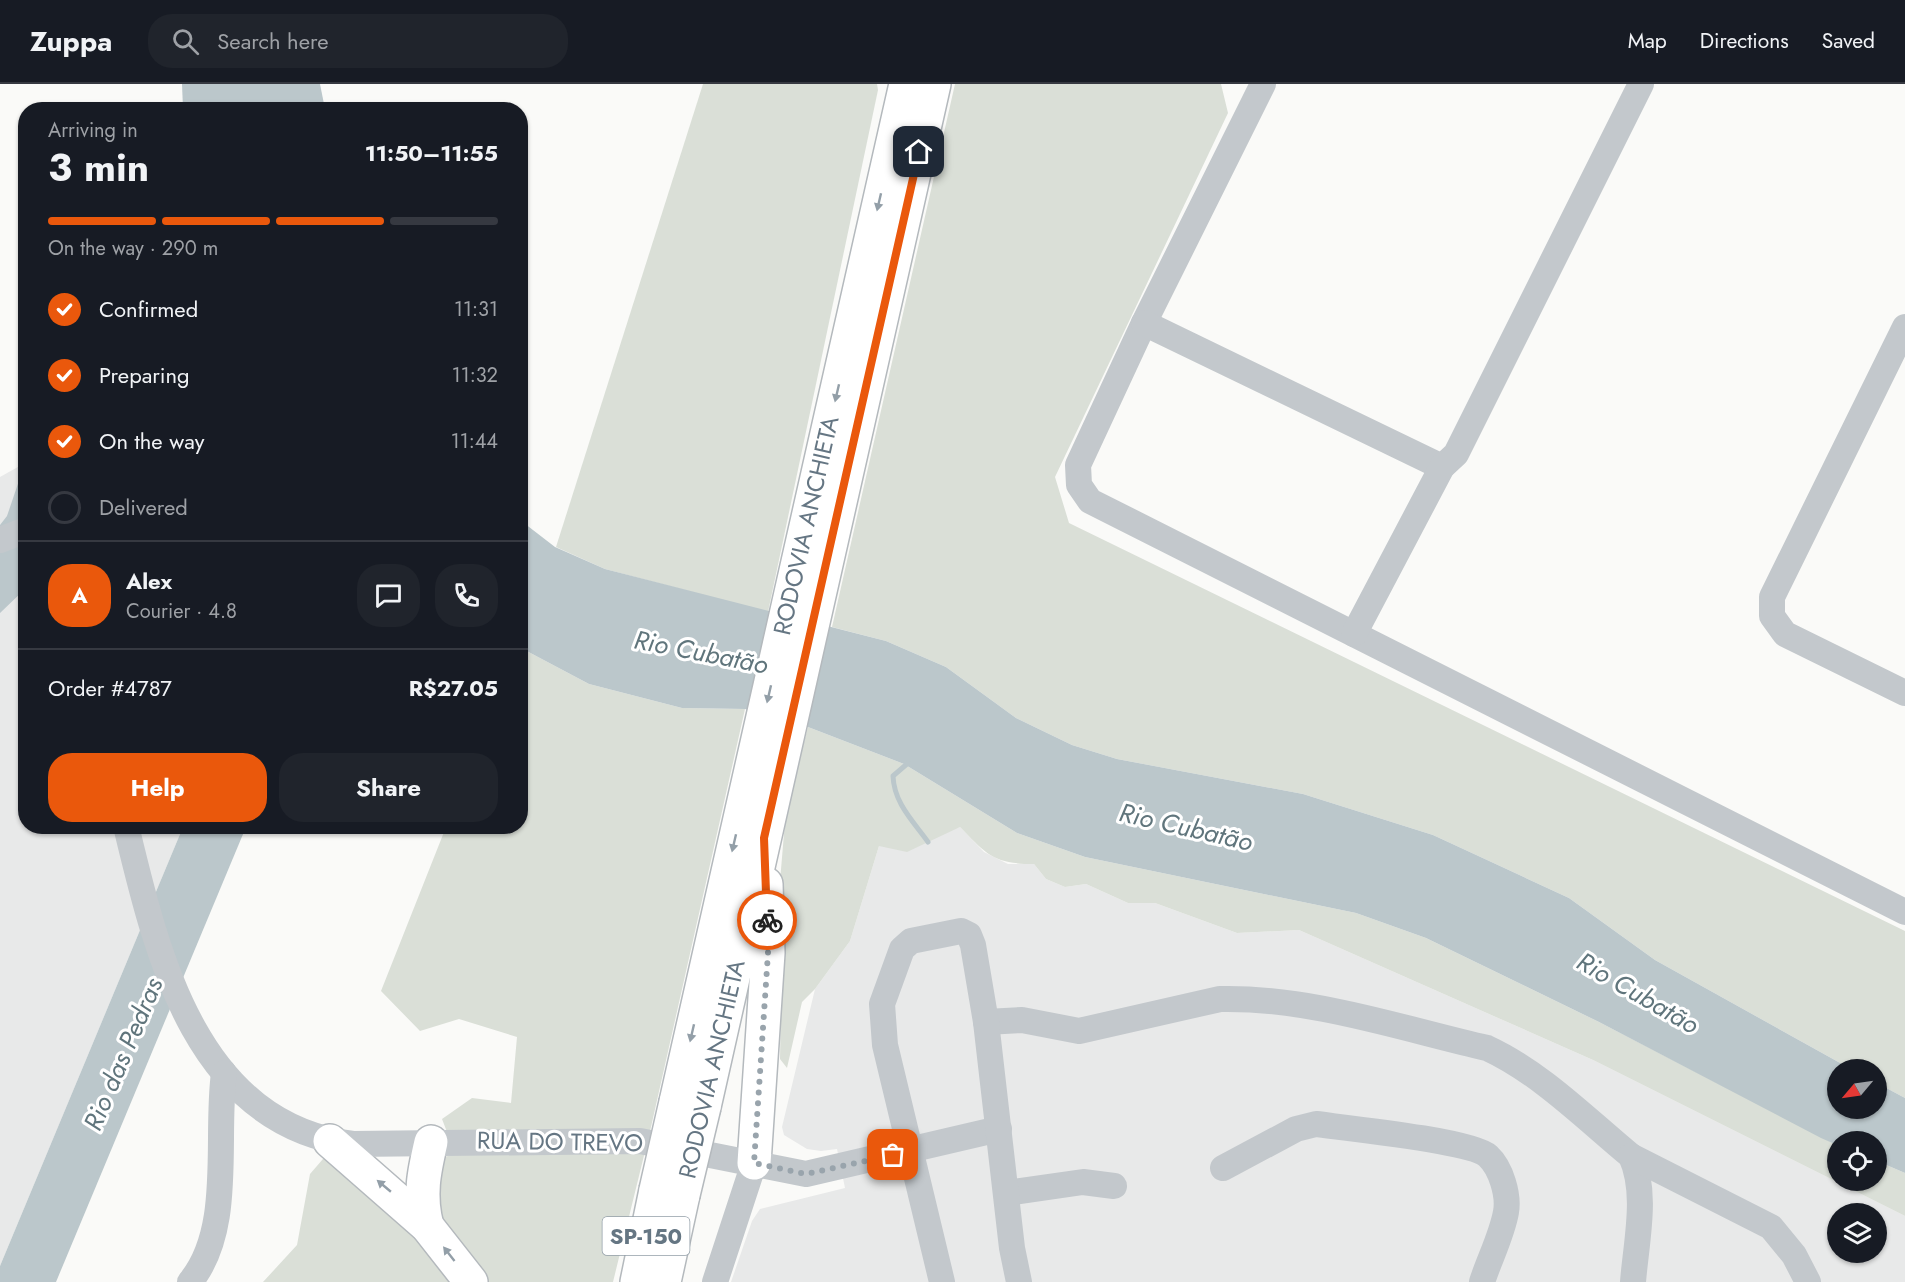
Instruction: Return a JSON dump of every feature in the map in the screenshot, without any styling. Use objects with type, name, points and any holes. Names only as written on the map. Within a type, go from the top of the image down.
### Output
[{"type":"highway","name":"RODOVIA ANCHIETA","points":[[804,599],[893,138],[906,84]]},
{"type":"highway","name":"RODOVIA ANCHIETA","points":[[637,1282],[669,1193],[804,599],[934,84]]},
{"type":"highway","name":"RODOVIA ANCHIETA","points":[[690,1105],[764,838],[761,788]]},
{"type":"highway","points":[[754,1163],[768,953],[764,838]]},
{"type":"highway","points":[[330,1141],[427,1226],[471,1282]]},
{"type":"highway","points":[[427,1226],[422,1208],[421,1184],[431,1142]]},
{"type":"highway","name":"RODOVIA ANCHIETA","points":[[664,1282],[669,1193]]},
{"type":"street","points":[[887,84],[893,138]]},
{"type":"street","points":[[1263,84],[1144,323],[1078,465],[1079,485],[1090,501],[1905,912]]},
{"type":"street","points":[[1354,634],[1442,467],[1456,454],[1641,84]]},
{"type":"street","points":[[1144,323],[1442,467]]},
{"type":"street","points":[[1905,327],[1772,597],[1772,616],[1785,634],[1905,693]]},
{"type":"street","points":[[0,540],[18,533]]},
{"type":"street","name":"RUA DO TREVO","points":[[128,834],[142,893],[176,995],[189,1024],[224,1073],[258,1105],[295,1129],[330,1141],[353,1144],[640,1141],[806,1174],[999,1129]]},
{"type":"street","points":[[942,1282],[881,1022],[882,1004],[902,949],[911,941],[961,930],[969,935],[973,945],[986,1022],[1012,1248],[1019,1282]]},
{"type":"street","points":[[986,1022],[1022,1020],[1079,1031],[1220,999],[1291,1003],[1487,1048],[1510,1059],[1537,1077],[1631,1156],[1771,1227],[1794,1255],[1808,1282]]},
{"type":"street","points":[[190,1282],[210,1246],[216,1220],[220,1109],[224,1073]]},
{"type":"street","points":[[1224,1168],[1296,1129],[1316,1124],[1460,1145],[1488,1155],[1500,1173],[1505,1192],[1506,1211],[1482,1282]]},
{"type":"street","points":[[1631,1156],[1638,1173],[1639,1195],[1633,1282]]},
{"type":"street","points":[[716,1282],[754,1163]]},
{"type":"street","points":[[1007,1193],[1083,1182],[1114,1186]]},
{"type":"shaded area","points":[[703,84],[877,84],[878,90],[768,612],[605,569],[556,547]]},
{"type":"shaded area","points":[[955,84],[1221,84],[1228,113],[1055,477],[1069,523],[1905,931],[1905,1098],[1887,1088],[1887,1059],[1833,1059],[1655,960],[1569,898],[1433,835],[1303,794],[1117,759],[1072,745],[1016,718],[946,667],[886,641],[832,627]]},
{"type":"shaded area","points":[[18,467],[18,834],[180,834],[0,1266],[0,477]]},
{"type":"shaded area","points":[[528,652],[589,684],[682,708],[745,709],[651,1127],[613,1282],[263,1282],[297,1245],[310,1174],[329,1152],[434,1201],[445,1157],[462,1151],[447,1132],[442,1119],[472,1098],[511,1103],[517,1037],[459,1019],[420,1031],[381,991],[443,834],[528,834]]},
{"type":"shaded area","points":[[808,727],[904,764],[1017,833],[1085,857],[1356,913],[1426,938],[1599,1022],[1827,1140],[1827,1177],[1593,1060],[1299,930],[1237,933],[1155,903],[1128,903],[1086,884],[1065,887],[1046,879],[1034,864],[1009,862],[992,856],[977,845],[960,827],[907,852],[879,846],[850,941],[815,989],[802,1002],[787,1068],[780,1059],[782,954],[779,893],[786,810]]},
{"type":"shaded area","points":[[960,827],[984,852],[1008,864],[1034,864],[1046,879],[1065,887],[1086,884],[1128,903],[1155,903],[1237,933],[1299,930],[1593,1060],[1827,1177],[1827,1191],[1855,1191],[1879,1203],[1827,1203],[1827,1263],[1887,1263],[1887,1207],[1905,1216],[1905,1282],[731,1282],[752,1221],[760,1209],[845,1188],[837,1149],[821,1151],[807,1149],[784,1135],[782,1127],[815,989],[850,941],[879,846]]},
{"type":"shaded area","points":[[1887,1165],[1905,1173],[1905,1216],[1887,1207],[1887,1203],[1879,1203],[1855,1191],[1887,1191]]},
{"type":"water","points":[[182,84],[320,84],[324,102],[183,102]]},
{"type":"water","points":[[18,484],[18,596],[0,613],[0,525],[7,516]]},
{"type":"water","name":"Rio Cubatão","points":[[528,526],[555,547],[605,569],[886,641],[946,667],[1016,718],[1072,745],[1117,759],[1303,794],[1433,835],[1569,898],[1655,960],[1833,1059],[1827,1059],[1827,1119],[1887,1119],[1887,1088],[1905,1098],[1905,1173],[1887,1165],[1887,1131],[1827,1131],[1827,1141],[1599,1022],[1426,938],[1356,913],[1085,857],[1017,833],[904,764],[808,727],[745,709],[682,708],[589,684],[528,652]]},
{"type":"water","name":"Rio das Pedras","points":[[180,834],[243,834],[56,1282],[0,1282],[0,1266]]},
{"type":"waterway","points":[[908,763],[893,776],[894,786],[905,811],[928,842]]},
{"type":"way so far","points":[[767,920],[768,953],[754,1163],[806,1174],[893,1155]]},
{"type":"route","points":[[767,920],[764,838],[919,152]]}]
